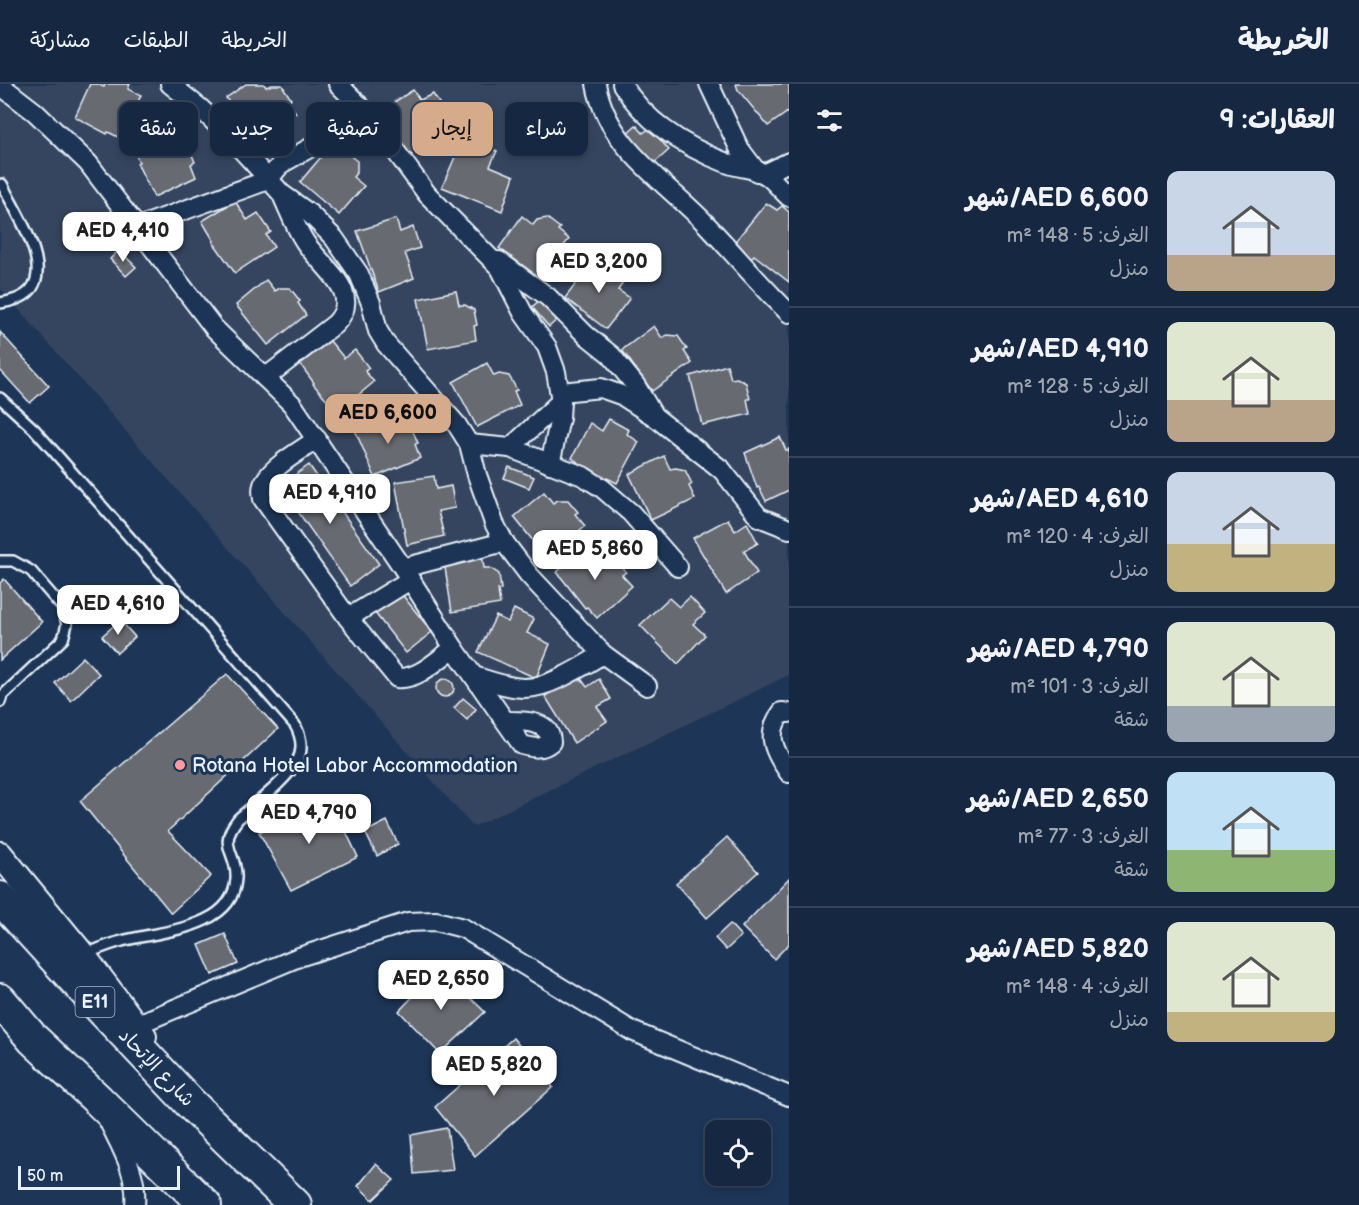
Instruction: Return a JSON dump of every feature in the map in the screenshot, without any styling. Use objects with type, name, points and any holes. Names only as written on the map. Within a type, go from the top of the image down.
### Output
[{"type":"highway","name":"شارع الإتحاد","points":[[0,898],[192,1105],[295,1205]]},
{"type":"highway","points":[[0,1000],[33,1039],[205,1205]]},
{"type":"street","points":[[170,84],[227,134],[282,194],[310,214],[334,238],[359,274],[371,303],[378,331],[386,344],[456,425],[469,444],[487,505],[504,542],[529,575],[603,654],[647,686]]},
{"type":"street","points":[[338,84],[356,102]]},
{"type":"street","points":[[596,84],[604,113],[622,143],[699,217],[789,313]]},
{"type":"street","points":[[622,84],[640,108],[658,125],[696,151],[760,173],[789,162]]},
{"type":"street","points":[[709,84],[739,148],[760,173],[789,197]]},
{"type":"street","points":[[0,85],[35,112],[88,163],[138,227],[164,265],[195,300],[214,328],[292,404],[453,648],[505,721]]},
{"type":"street","points":[[138,227],[268,180],[281,164],[306,150]]},
{"type":"street","points":[[399,156],[427,194],[500,268],[524,313],[547,347],[561,397],[560,418],[550,465]]},
{"type":"street","points":[[265,378],[335,324],[343,315],[346,306],[344,293],[336,278],[304,241],[282,194]]},
{"type":"street","points":[[479,246],[548,297],[611,356],[636,386],[655,417]]},
{"type":"street","points":[[510,448],[561,397],[581,389],[609,390],[655,417],[722,470],[759,518],[789,530]]},
{"type":"street","points":[[317,439],[264,481],[261,492],[263,499],[303,558],[397,678],[415,675],[453,648]]},
{"type":"street","points":[[469,444],[510,448],[584,476],[631,513],[678,567]]},
{"type":"street","points":[[348,618],[406,574],[504,542]]},
{"type":"street","points":[[474,676],[523,689],[539,687],[578,669],[603,654]]},
{"type":"street","points":[[789,713],[782,712],[774,722],[772,735],[776,754],[789,772]]},
{"type":"street","points":[[0,854],[136,1025],[192,1105]]},
{"type":"street","points":[[136,1025],[299,957],[408,922],[436,921],[463,928],[632,1030],[789,1096]]},
{"type":"street","points":[[98,1100],[129,1165],[134,1182],[135,1205]]},
{"type":"lane","points":[[0,303],[23,296],[33,287],[38,276],[35,250],[2,184]]},
{"type":"lane","points":[[0,398],[34,429],[287,716],[300,734],[302,745],[298,760],[289,773],[231,828],[228,843],[229,853],[236,865],[236,883],[232,894],[222,908],[198,923],[149,936],[123,940],[82,955]]},
{"type":"lane","points":[[0,561],[13,561],[31,571],[62,607],[67,624],[63,639],[1,697]]},
{"type":"shaded area","points":[[0,84],[789,84],[789,675],[473,827],[0,288]]},
{"type":"building","points":[[90,84],[104,87],[105,84],[130,84],[128,89],[141,95],[138,102],[119,102],[119,138],[108,132],[107,134],[75,117]]},
{"type":"building","points":[[246,84],[264,84],[266,87],[282,85],[291,99],[288,100],[289,102],[229,102],[226,98]]},
{"type":"building","points":[[736,84],[789,84],[789,111],[768,126],[738,90]]},
{"type":"building","points":[[413,90],[420,100],[433,94],[438,102],[412,102],[412,155],[409,157],[400,143],[400,102],[394,102]]},
{"type":"building","points":[[636,125],[643,133],[650,128],[669,150],[651,166],[625,135]]},
{"type":"building","points":[[493,149],[497,151],[490,166],[514,176],[502,211],[442,187],[455,156],[493,156]]},
{"type":"building","points":[[136,156],[192,156],[195,162],[191,164],[196,177],[154,197],[137,163],[139,162]]},
{"type":"building","points":[[322,156],[350,156],[357,161],[357,172],[353,177],[364,186],[339,215],[300,182]]},
{"type":"building","points":[[235,201],[247,220],[258,213],[271,232],[266,235],[274,247],[235,273],[213,242],[202,221]]},
{"type":"building","points":[[766,203],[777,210],[782,206],[789,212],[789,282],[754,255],[750,260],[743,255],[745,252],[734,243]]},
{"type":"building","points":[[522,216],[533,225],[537,220],[547,218],[569,239],[540,278],[499,248]]},
{"type":"building","points":[[396,219],[400,232],[413,227],[420,248],[405,253],[414,278],[379,292],[357,231]]},
{"type":"building","points":[[119,250],[136,267],[126,276],[110,259]]},
{"type":"building","points":[[595,259],[606,267],[608,265],[621,273],[622,284],[618,290],[630,298],[606,329],[565,298]]},
{"type":"building","points":[[266,280],[275,291],[280,288],[290,288],[300,301],[298,303],[306,315],[268,345],[236,305]]},
{"type":"building","points":[[456,291],[459,305],[465,305],[474,310],[477,325],[474,326],[476,340],[428,349],[418,299]]},
{"type":"building","points":[[543,297],[560,317],[549,327],[532,307]]},
{"type":"building","points":[[654,326],[662,338],[667,335],[678,336],[687,349],[684,351],[692,363],[652,391],[622,350]]},
{"type":"building","points":[[0,332],[49,386],[30,403],[0,370]]},
{"type":"building","points":[[330,341],[344,358],[355,350],[369,368],[365,371],[374,382],[338,412],[313,384],[300,364]]},
{"type":"building","points":[[487,363],[494,376],[499,374],[509,376],[517,390],[514,391],[520,405],[477,427],[453,382]]},
{"type":"building","points":[[727,365],[731,379],[737,378],[746,383],[750,399],[747,399],[750,414],[702,425],[690,376]]},
{"type":"building","points":[[391,414],[396,427],[402,425],[412,429],[418,443],[415,444],[420,458],[375,477],[355,430]]},
{"type":"building","points":[[609,419],[629,430],[627,434],[639,442],[617,483],[603,476],[602,478],[572,458],[590,423],[602,431]]},
{"type":"building","points":[[780,437],[786,450],[789,449],[789,490],[766,501],[759,487],[757,488],[745,453]]},
{"type":"building","points":[[664,456],[670,469],[685,470],[692,484],[689,486],[695,499],[651,520],[629,474]]},
{"type":"building","points":[[309,465],[379,564],[350,586],[280,486]]},
{"type":"building","points":[[509,467],[534,477],[529,488],[504,478]]},
{"type":"building","points":[[434,476],[436,489],[451,486],[455,508],[438,511],[444,536],[407,545],[395,482]]},
{"type":"building","points":[[544,492],[553,503],[558,500],[568,500],[578,512],[575,514],[585,526],[546,557],[514,517]]},
{"type":"building","points":[[728,519],[735,531],[747,523],[758,543],[744,551],[757,573],[726,594],[693,538]]},
{"type":"building","points":[[586,547],[601,564],[611,555],[626,572],[622,575],[632,586],[597,618],[587,607],[585,608],[557,572]]},
{"type":"building","points":[[482,554],[484,568],[490,568],[499,574],[500,604],[452,612],[444,561]]},
{"type":"building","points":[[4,579],[42,622],[0,660],[0,583]]},
{"type":"building","points":[[400,592],[432,632],[406,653],[375,613]]},
{"type":"building","points":[[690,597],[705,613],[693,624],[705,635],[678,664],[640,625],[669,598],[679,607]]},
{"type":"building","points":[[514,609],[534,619],[527,633],[550,644],[536,678],[478,652],[496,616],[508,622]]},
{"type":"building","points":[[120,620],[135,637],[117,653],[102,636]]},
{"type":"building","points":[[83,657],[99,674],[71,701],[55,683]]},
{"type":"building","name":"Rotana Hotel Labor Accommodation","points":[[227,674],[278,729],[168,831],[211,876],[171,913],[80,801]]},
{"type":"building","points":[[579,676],[587,687],[599,679],[611,699],[597,707],[607,721],[574,743],[545,696]]},
{"type":"building","points":[[445,679],[451,682],[454,688],[451,694],[445,697],[439,694],[436,688],[439,682]]},
{"type":"building","points":[[463,698],[476,709],[467,720],[454,708]]},
{"type":"building","points":[[331,800],[358,857],[291,890],[259,832]]},
{"type":"building","points":[[387,821],[398,844],[377,856],[365,832]]},
{"type":"building","points":[[727,837],[758,872],[707,918],[676,883]]},
{"type":"building","points":[[789,878],[789,944],[774,959],[742,927]]},
{"type":"building","points":[[730,924],[741,936],[726,950],[715,938]]},
{"type":"building","points":[[225,934],[238,964],[212,975],[199,945]]},
{"type":"building","points":[[440,968],[485,1012],[440,1054],[399,1011]]},
{"type":"building","points":[[513,1038],[553,1087],[475,1156],[435,1107]]},
{"type":"building","points":[[447,1128],[453,1170],[414,1174],[411,1135]]},
{"type":"building","points":[[376,1164],[394,1180],[373,1200],[358,1186]]},
{"type":"place","name":"Rotana Hotel Labor Accommodation","points":[[180,765]]}]
